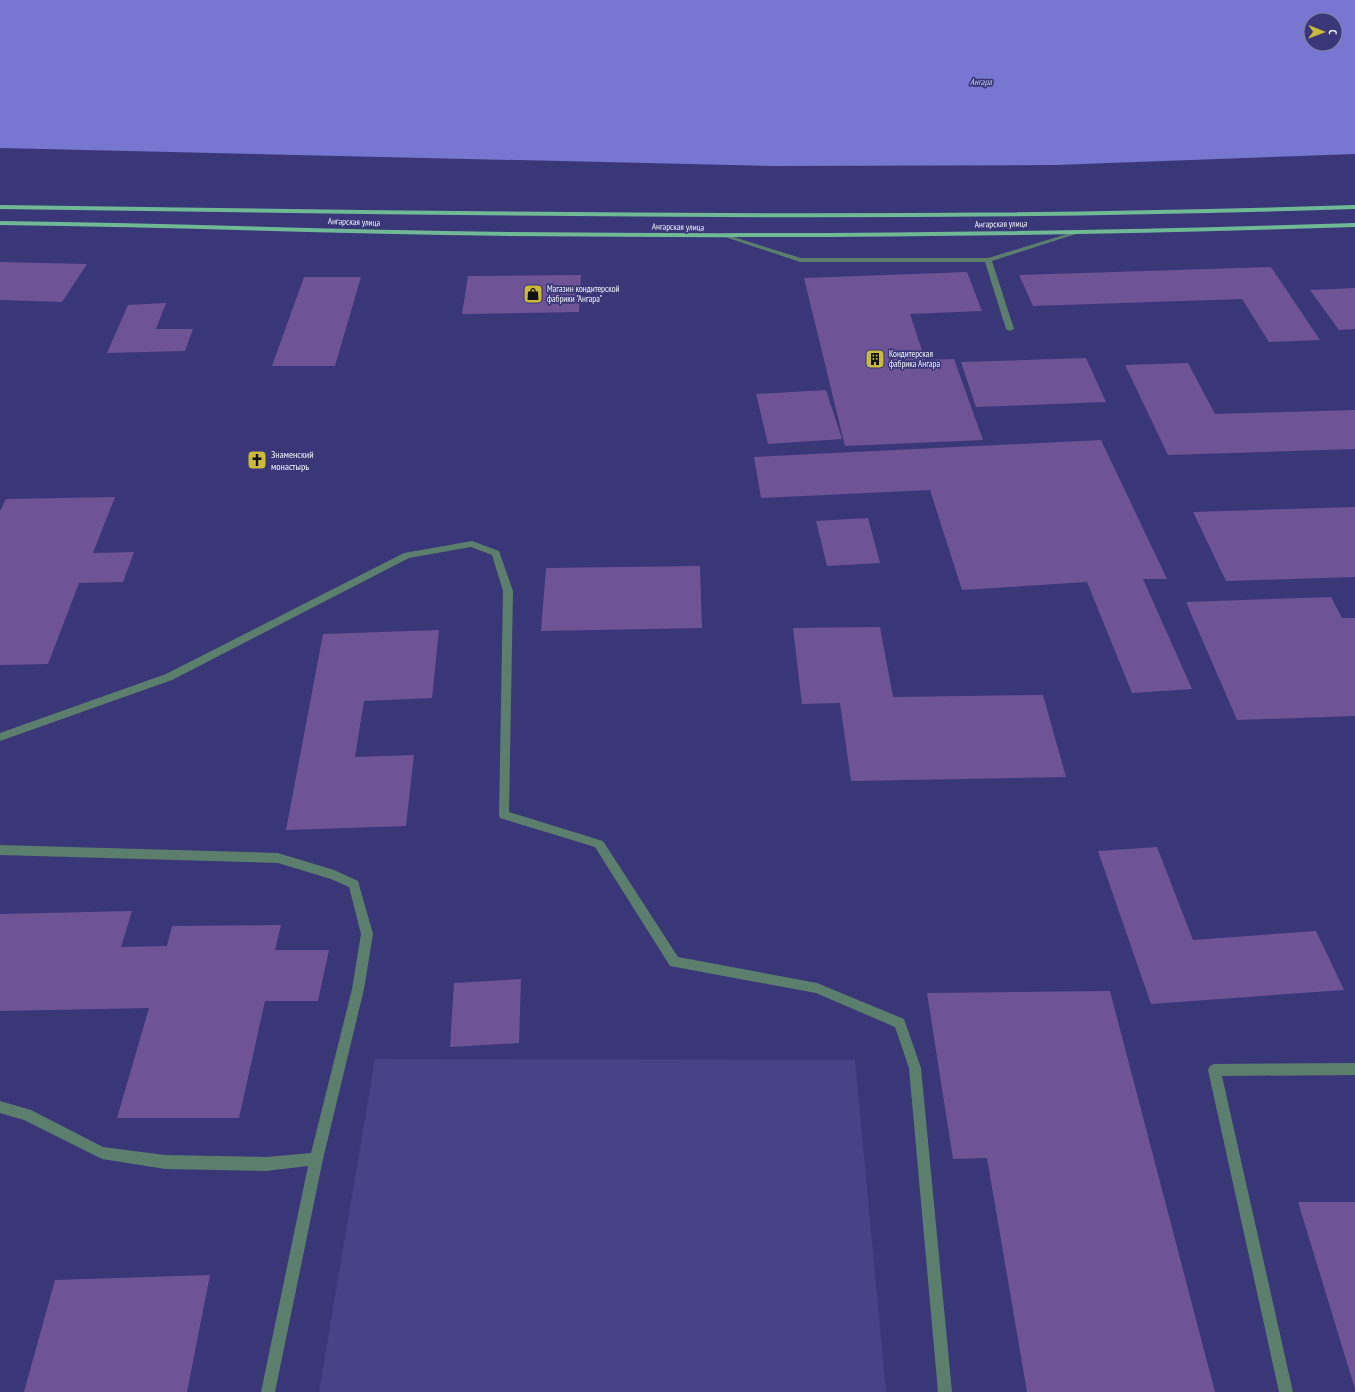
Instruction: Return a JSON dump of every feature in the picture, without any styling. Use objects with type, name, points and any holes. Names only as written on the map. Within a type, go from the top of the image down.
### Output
[{"type":"main road","name":"Ангарская улица","points":[[0,207],[679,216],[1206,212],[1355,206]]},
{"type":"main road","name":"Ангарская улица","points":[[0,223],[133,224],[386,232],[725,236],[1222,230],[1355,225]]},
{"type":"street","points":[[725,236],[800,260],[988,260],[1079,232]]},
{"type":"street","points":[[988,260],[1010,329]]},
{"type":"street","points":[[0,737],[170,677],[407,555],[472,544],[496,552],[508,591],[504,815],[599,844],[674,962],[817,988],[900,1023],[915,1068],[945,1392]]},
{"type":"street","points":[[0,850],[278,858],[334,875],[354,884],[367,934],[358,989],[316,1159],[268,1392]]},
{"type":"street","points":[[1286,1392],[1214,1070],[1355,1069]]},
{"type":"street","points":[[0,1107],[26,1114],[102,1153],[165,1162],[266,1164],[316,1159]]},
{"type":"shaded area","points":[[375,1059],[855,1060],[886,1392],[319,1392]]},
{"type":"water","name":"Ангара","points":[[0,0],[1355,0],[1355,154],[1055,165],[773,166],[0,148]]},
{"type":"building","points":[[0,262],[87,264],[62,302],[0,300]]},
{"type":"building","points":[[1271,267],[1320,340],[1269,342],[1242,299],[1033,306],[1019,275]]},
{"type":"building","name":"Кондитерская фабрика Ангара","points":[[967,272],[982,311],[910,314],[925,360],[954,359],[983,440],[845,446],[804,278]]},
{"type":"building","points":[[581,275],[579,312],[462,314],[468,276]]},
{"type":"building","points":[[304,277],[361,277],[335,366],[272,366]]},
{"type":"building","points":[[1355,288],[1355,329],[1339,330],[1310,290]]},
{"type":"building","points":[[166,303],[156,329],[193,329],[185,351],[107,353],[128,305]]},
{"type":"building","points":[[1086,358],[1106,402],[976,407],[961,362]]},
{"type":"building","points":[[1188,363],[1215,414],[1355,410],[1355,449],[1168,455],[1125,365]]},
{"type":"building","points":[[826,390],[842,439],[768,444],[756,394]]},
{"type":"building","points":[[1101,440],[1167,579],[1143,579],[1192,689],[1132,693],[1087,582],[962,590],[930,490],[761,498],[754,457]]},
{"type":"building","points":[[115,497],[93,553],[134,552],[123,582],[79,583],[48,664],[0,665],[0,511],[6,499]]},
{"type":"building","points":[[1355,507],[1355,577],[1226,581],[1193,512]]},
{"type":"building","points":[[868,518],[880,563],[827,566],[816,521]]},
{"type":"building","points":[[700,566],[702,628],[541,631],[546,568]]},
{"type":"building","points":[[1331,597],[1342,618],[1355,618],[1355,716],[1237,720],[1186,602]]},
{"type":"building","points":[[880,627],[893,697],[1043,695],[1066,777],[851,781],[840,703],[802,704],[793,628]]},
{"type":"building","points":[[439,630],[432,698],[364,701],[355,757],[414,755],[406,826],[286,830],[323,634]]},
{"type":"building","points":[[1157,847],[1193,940],[1316,931],[1344,990],[1151,1004],[1098,851]]},
{"type":"building","points":[[132,911],[121,947],[167,946],[172,926],[281,925],[275,950],[329,950],[318,1001],[265,1001],[239,1118],[117,1118],[149,1008],[0,1011],[0,914]]},
{"type":"building","points":[[521,979],[519,1043],[450,1047],[454,983]]},
{"type":"building","points":[[1110,991],[1215,1392],[1027,1392],[987,1158],[953,1159],[927,993]]},
{"type":"building","points":[[1298,1202],[1355,1202],[1355,1389]]},
{"type":"building","points":[[210,1275],[187,1392],[24,1392],[55,1280]]},
{"type":"place","name":"Магазин кондитерской фабрики \"Ангара\"","points":[[533,294]]},
{"type":"place","name":"Кондитерская фабрика Ангара","points":[[875,359]]},
{"type":"place","name":"Знаменский монастырь","points":[[257,460]]}]
